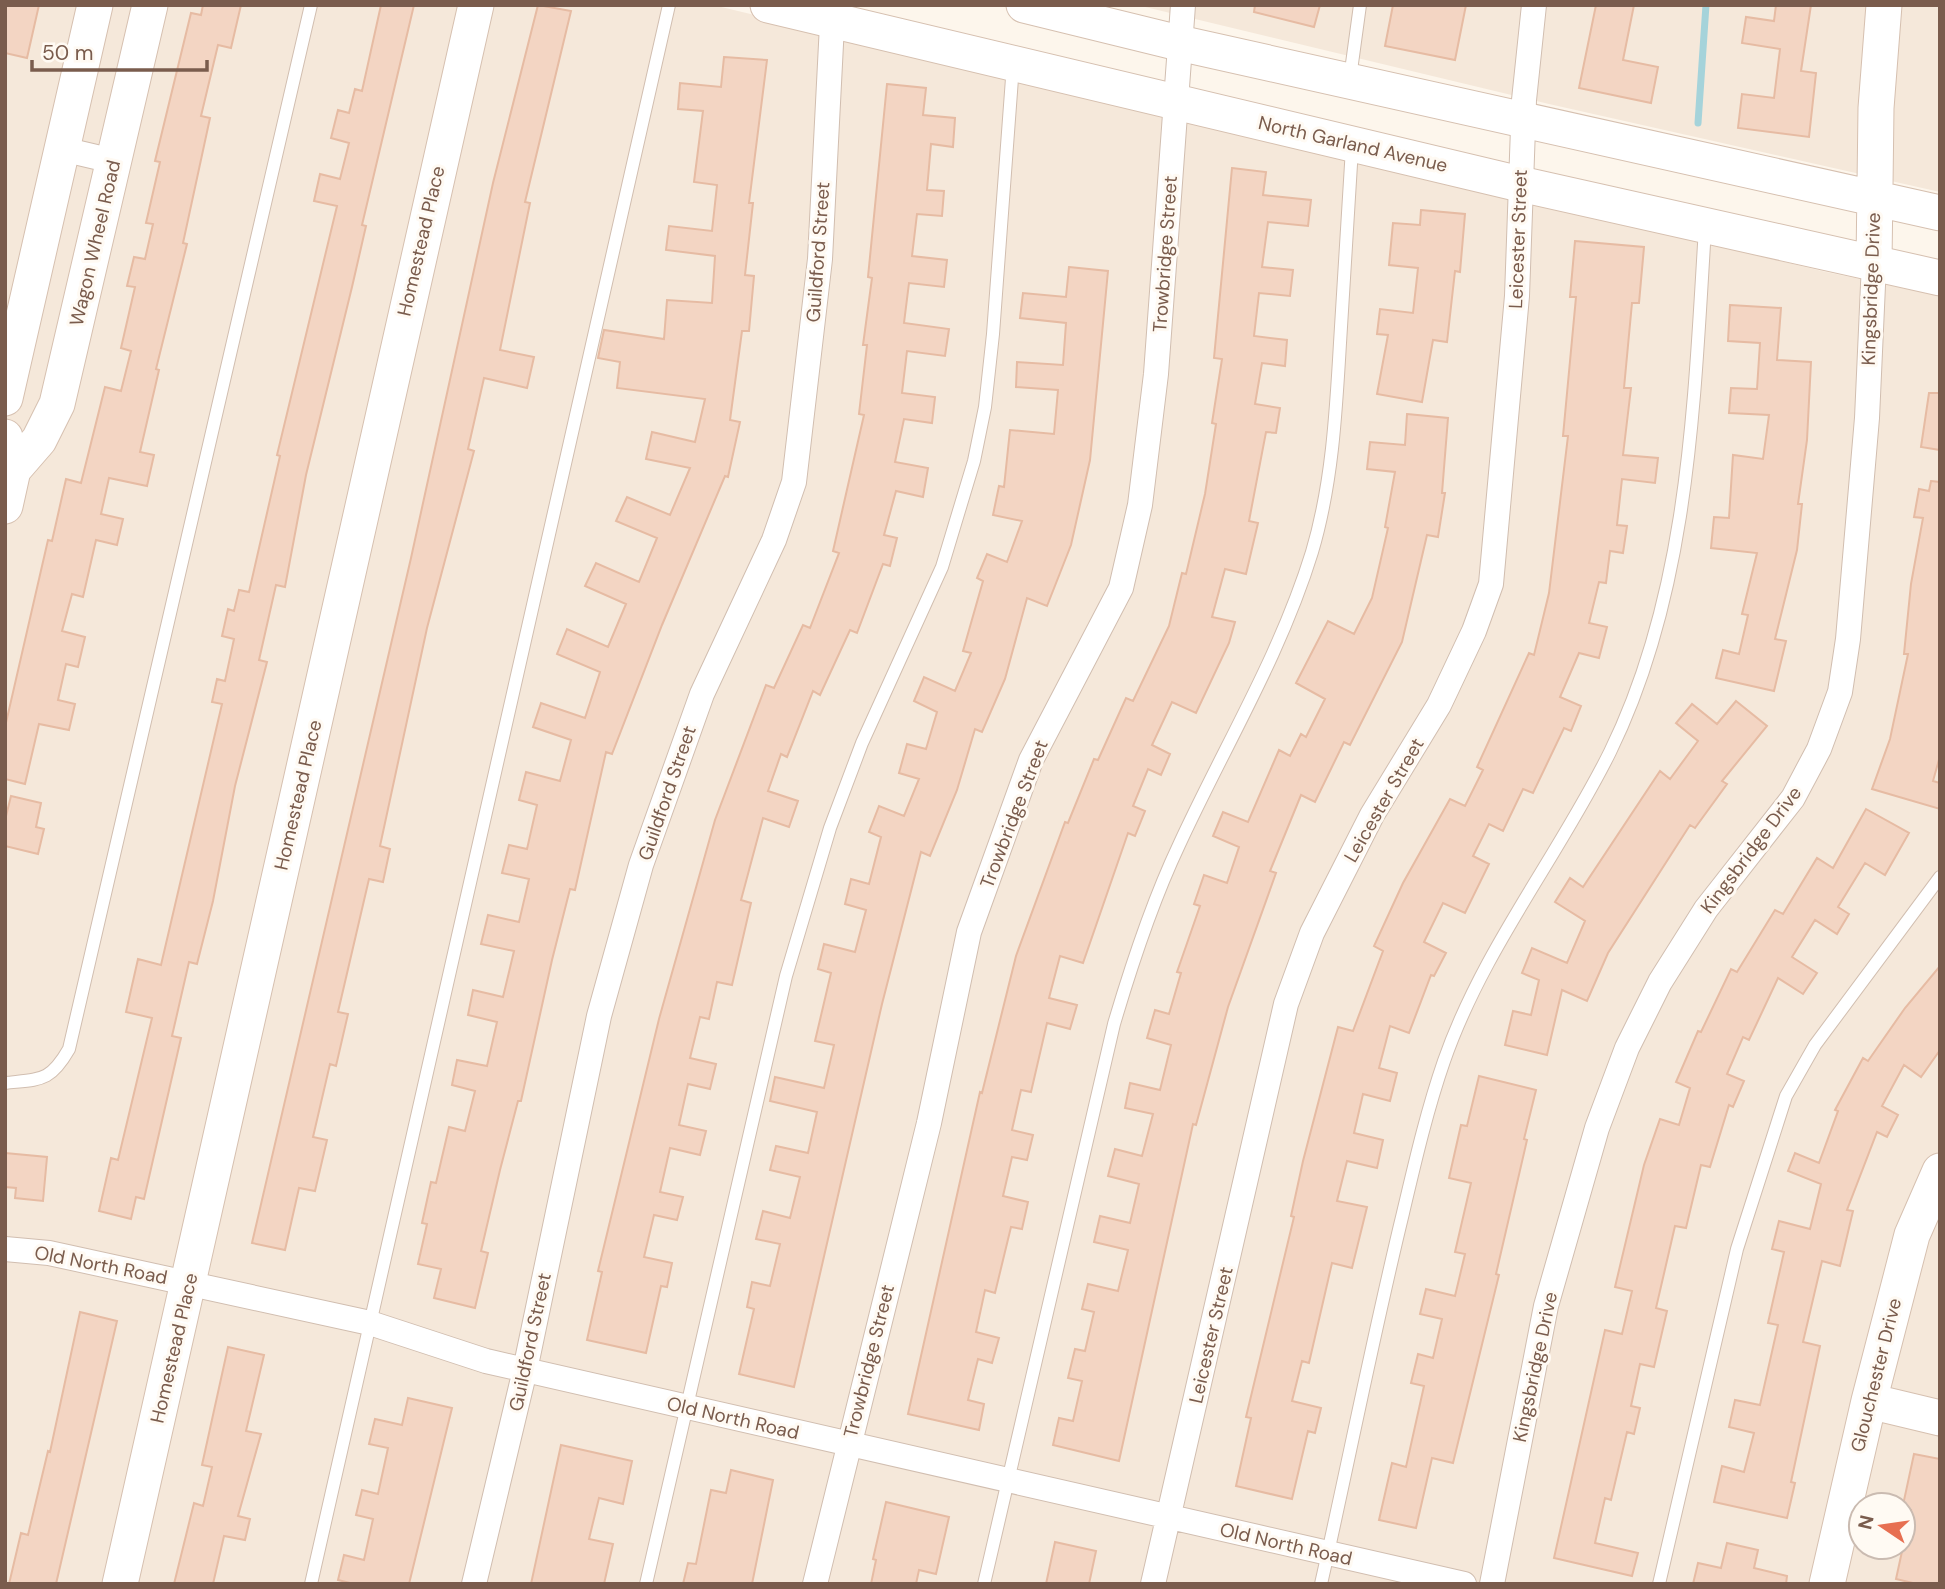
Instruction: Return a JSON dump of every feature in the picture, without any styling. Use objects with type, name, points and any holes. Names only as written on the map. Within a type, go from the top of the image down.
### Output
[{"type":"street","points":[[5,398],[96,5]]},
{"type":"street","name":"Wagon Wheel Road","points":[[5,506],[9,453],[38,440],[57,404],[150,5]]},
{"type":"street","name":"Homestead Place","points":[[120,1584],[415,263],[476,5]]},
{"type":"street","name":"North Garland Avenue","points":[[768,5],[832,13],[1013,64],[1520,184],[1940,278]]},
{"type":"street","points":[[1024,5],[1179,43],[1940,213]]},
{"type":"street","name":"Trowbridge Street","points":[[815,1584],[929,1123],[969,932],[1031,760],[1121,588],[1140,505],[1156,374],[1183,5]]},
{"type":"street","name":"Leicester Street","points":[[1153,1584],[1286,1004],[1312,933],[1372,815],[1438,705],[1491,584],[1517,296],[1523,118],[1534,5]]},
{"type":"street","name":"Kingsbridge Drive","points":[[1492,1584],[1546,1306],[1597,1128],[1627,1048],[1660,982],[1706,909],[1793,798],[1819,750],[1840,692],[1848,639],[1867,418],[1874,263],[1873,197],[1884,5]]},
{"type":"street","name":"Guildford Street","points":[[474,1584],[524,1370],[599,1016],[641,866],[702,694],[774,540],[794,482],[820,259],[832,13]]},
{"type":"street","points":[[62,149],[113,161]]},
{"type":"street","name":"Glouchester Drive","points":[[1827,1584],[1868,1401],[1912,1235],[1940,1171]]},
{"type":"street","name":"Old North Road","points":[[5,1249],[49,1253],[370,1322],[452,1351],[524,1370],[1464,1584]]},
{"type":"street","points":[[1868,1401],[1940,1418]]},
{"type":"lane","points":[[5,1083],[39,1079],[57,1070],[69,1049],[311,5]]},
{"type":"lane","points":[[310,1584],[669,5]]},
{"type":"lane","points":[[1350,80],[1360,5]]},
{"type":"lane","points":[[646,1584],[786,976],[808,899],[862,743],[942,567],[974,461],[985,407],[1013,64]]},
{"type":"lane","points":[[984,1584],[1114,1024],[1129,974],[1178,847],[1294,608],[1313,549],[1328,484],[1338,382],[1352,144]]},
{"type":"lane","points":[[1321,1584],[1389,1270],[1444,1061],[1494,948],[1609,753],[1647,663],[1670,578],[1685,477],[1706,224]]},
{"type":"lane","points":[[1659,1584],[1737,1249],[1786,1096],[1815,1045],[1940,877]]},
{"type":"shaded area","points":[[5,5],[713,5],[1826,272],[1940,296],[1940,1584],[5,1584]]},
{"type":"shaded area","points":[[1137,5],[1940,5],[1940,192],[1549,104]]},
{"type":"building","points":[[5,5],[39,5],[27,58],[5,53]]},
{"type":"building","points":[[203,5],[241,5],[231,48],[218,45],[201,116],[210,118],[183,243],[187,244],[156,369],[159,370],[140,452],[154,455],[147,486],[109,478],[101,514],[123,519],[117,545],[96,540],[83,597],[72,594],[62,631],[85,637],[78,667],[66,664],[58,700],[75,704],[69,730],[39,724],[25,784],[5,779],[5,727],[48,540],[52,541],[66,479],[81,483],[105,387],[121,391],[131,351],[121,348],[135,287],[127,286],[134,257],[145,259],[153,224],[146,223],[160,162],[155,161],[191,13],[201,15]]},
{"type":"building","points":[[381,5],[414,5],[362,225],[366,226],[352,287],[306,475],[285,587],[276,585],[259,660],[267,662],[235,786],[213,901],[197,964],[189,962],[172,1036],[181,1038],[144,1199],[136,1197],[131,1219],[99,1211],[111,1158],[118,1160],[152,1018],[126,1012],[138,959],[161,965],[222,704],[212,702],[217,679],[225,681],[234,639],[222,636],[228,609],[234,611],[239,590],[249,592],[280,456],[277,455],[337,206],[314,201],[320,174],[340,179],[349,143],[331,138],[338,110],[349,113],[355,89],[362,91]]},
{"type":"building","points":[[538,5],[571,11],[525,202],[530,203],[500,350],[534,357],[527,388],[484,378],[468,449],[474,451],[427,628],[380,846],[390,849],[383,882],[369,879],[338,1012],[348,1014],[336,1066],[330,1064],[313,1137],[327,1140],[315,1191],[299,1188],[285,1250],[252,1243],[411,558],[493,183]]},
{"type":"building","points":[[1255,5],[1320,5],[1314,27],[1254,12]]},
{"type":"building","points":[[1393,5],[1466,5],[1455,60],[1385,46]]},
{"type":"building","points":[[1596,5],[1634,5],[1623,60],[1658,67],[1651,103],[1579,88]]},
{"type":"building","points":[[1776,5],[1811,5],[1801,71],[1816,73],[1809,137],[1738,128],[1742,94],[1774,98],[1780,49],[1742,43],[1746,17],[1774,21]]},
{"type":"building","points":[[724,57],[767,60],[749,203],[753,203],[745,275],[754,276],[749,331],[742,331],[730,420],[740,422],[728,477],[725,476],[662,625],[612,754],[606,752],[575,890],[570,889],[521,1101],[518,1101],[500,1170],[481,1251],[488,1253],[475,1308],[434,1298],[441,1269],[418,1264],[427,1224],[422,1223],[431,1182],[436,1183],[449,1127],[465,1131],[475,1091],[452,1085],[457,1060],[487,1066],[497,1022],[468,1015],[473,990],[503,997],[514,951],[481,944],[488,915],[519,922],[529,879],[502,873],[509,845],[527,849],[537,805],[519,800],[526,772],[560,781],[571,740],[533,727],[541,703],[585,718],[600,672],[557,654],[567,629],[608,647],[626,604],[585,586],[596,563],[639,582],[657,538],[616,521],[627,497],[670,515],[690,468],[646,459],[652,432],[695,442],[705,399],[617,388],[620,362],[598,358],[604,330],[664,339],[667,300],[712,303],[715,256],[666,250],[669,226],[712,231],[717,185],[694,182],[703,111],[678,109],[680,83],[721,87]]},
{"type":"building","points":[[887,84],[926,88],[923,115],[955,118],[953,147],[931,144],[927,190],[944,191],[942,216],[917,214],[912,256],[947,260],[944,287],[909,283],[904,323],[949,329],[945,356],[907,351],[902,393],[935,397],[932,423],[904,419],[895,462],[928,468],[923,497],[896,491],[884,535],[897,538],[890,566],[883,564],[857,633],[850,630],[820,695],[813,691],[787,757],[781,754],[768,791],[798,801],[789,827],[763,818],[741,900],[751,903],[732,985],[717,982],[709,1019],[700,1017],[690,1058],[716,1064],[710,1089],[688,1084],[679,1125],[706,1131],[700,1155],[670,1148],[660,1192],[683,1197],[677,1220],[654,1215],[644,1257],[672,1263],[667,1287],[661,1286],[646,1353],[587,1340],[602,1272],[598,1271],[659,1019],[715,820],[766,685],[774,688],[803,625],[810,628],[839,553],[833,551],[864,415],[859,414],[867,345],[863,345],[872,278],[868,277]]},
{"type":"building","points":[[1232,168],[1266,172],[1263,195],[1311,200],[1308,226],[1268,222],[1262,267],[1293,270],[1290,296],[1259,293],[1254,336],[1287,340],[1285,366],[1262,363],[1255,404],[1280,408],[1276,433],[1266,432],[1249,521],[1258,523],[1246,574],[1225,569],[1212,617],[1235,622],[1229,643],[1196,713],[1172,702],[1152,745],[1170,754],[1161,775],[1148,769],[1133,806],[1145,811],[1135,836],[1128,833],[1083,963],[1060,956],[1049,998],[1077,1005],[1070,1029],[1047,1023],[1031,1092],[1021,1090],[1012,1130],[1033,1135],[1027,1160],[1012,1157],[1003,1196],[1028,1202],[1022,1229],[1011,1227],[995,1293],[985,1290],[976,1332],[999,1338],[992,1363],[978,1359],[968,1400],[984,1404],[979,1430],[908,1414],[980,1092],[982,1093],[1016,956],[1065,822],[1068,823],[1094,759],[1098,760],[1126,698],[1133,701],[1169,626],[1182,573],[1186,574],[1205,494],[1216,424],[1212,423],[1222,359],[1214,358]]},
{"type":"building","points":[[1421,210],[1465,214],[1460,272],[1455,271],[1447,342],[1433,340],[1422,402],[1377,394],[1388,335],[1377,334],[1380,309],[1413,313],[1418,268],[1389,265],[1393,223],[1420,225]]},
{"type":"building","points":[[1575,241],[1644,247],[1639,303],[1632,303],[1624,388],[1631,388],[1623,455],[1658,458],[1655,483],[1622,479],[1617,525],[1627,526],[1623,553],[1610,551],[1606,583],[1599,582],[1589,623],[1607,627],[1599,658],[1579,653],[1560,697],[1581,706],[1571,731],[1564,728],[1533,793],[1523,789],[1503,831],[1489,824],[1473,856],[1489,864],[1465,913],[1443,903],[1424,942],[1446,953],[1434,976],[1431,975],[1409,1033],[1390,1026],[1379,1068],[1397,1073],[1390,1101],[1363,1094],[1354,1133],[1383,1140],[1377,1168],[1347,1161],[1337,1201],[1367,1207],[1352,1268],[1332,1263],[1309,1363],[1302,1361],[1292,1401],[1321,1408],[1315,1433],[1308,1431],[1292,1499],[1236,1486],[1251,1418],[1246,1417],[1294,1217],[1291,1216],[1303,1161],[1338,1027],[1353,1031],[1383,951],[1374,946],[1403,883],[1450,799],[1465,806],[1483,770],[1477,767],[1529,653],[1534,655],[1549,593],[1568,436],[1563,436],[1576,297],[1570,297]]},
{"type":"building","points":[[1069,267],[1108,271],[1090,460],[1071,545],[1047,606],[1027,598],[1005,679],[982,732],[975,729],[957,790],[930,856],[921,852],[882,1004],[794,1387],[739,1374],[754,1309],[747,1307],[752,1282],[770,1286],[780,1244],[756,1239],[763,1211],[790,1218],[800,1177],[770,1170],[776,1146],[808,1153],[817,1112],[770,1101],[775,1077],[824,1088],[834,1045],[815,1041],[831,973],[818,969],[824,944],[855,952],[866,910],[845,904],[851,879],[869,884],[881,837],[869,832],[879,806],[904,816],[919,779],[899,773],[907,744],[926,749],[937,712],[914,701],[924,677],[955,691],[971,653],[963,651],[983,581],[977,578],[987,554],[1007,562],[1022,521],[993,515],[999,486],[1004,487],[1010,430],[1054,434],[1058,390],[1016,387],[1017,362],[1063,365],[1066,323],[1020,318],[1023,293],[1066,297]]},
{"type":"building","points":[[1730,305],[1781,308],[1777,360],[1811,362],[1807,440],[1798,504],[1802,504],[1797,550],[1775,639],[1786,641],[1774,691],[1716,678],[1723,650],[1739,654],[1748,615],[1742,614],[1757,553],[1711,548],[1714,517],[1729,518],[1733,455],[1763,459],[1769,415],[1729,413],[1731,388],[1757,389],[1760,343],[1728,341]]},
{"type":"building","points":[[1929,393],[1940,393],[1940,450],[1921,447]]},
{"type":"building","points":[[1407,414],[1448,418],[1442,493],[1445,493],[1438,537],[1427,535],[1402,642],[1350,745],[1344,742],[1315,802],[1301,795],[1270,871],[1276,873],[1228,1007],[1196,1125],[1193,1124],[1119,1461],[1053,1445],[1059,1418],[1073,1421],[1082,1381],[1068,1378],[1075,1349],[1085,1351],[1094,1312],[1082,1309],[1088,1284],[1118,1291],[1128,1250],[1094,1242],[1100,1216],[1130,1223],[1139,1184],[1108,1176],[1115,1149],[1142,1156],[1153,1114],[1125,1108],[1130,1083],[1160,1090],[1171,1045],[1147,1038],[1155,1010],[1169,1014],[1181,973],[1177,972],[1200,906],[1194,904],[1204,875],[1227,883],[1239,847],[1213,836],[1223,812],[1248,822],[1279,750],[1290,756],[1301,734],[1306,737],[1325,699],[1296,683],[1328,621],[1354,634],[1372,598],[1388,528],[1385,527],[1395,472],[1367,469],[1370,442],[1405,445]]},
{"type":"building","points":[[1931,481],[1940,482],[1940,756],[1933,781],[1940,783],[1940,809],[1872,789],[1890,739],[1908,654],[1904,654],[1911,584],[1923,518],[1914,517],[1919,489],[1929,491]]},
{"type":"building","points":[[1736,701],[1767,726],[1722,781],[1727,784],[1695,828],[1690,825],[1608,953],[1587,1001],[1562,990],[1547,1055],[1505,1045],[1513,1011],[1531,1015],[1539,980],[1522,973],[1532,948],[1567,963],[1585,921],[1555,902],[1570,878],[1583,887],[1660,771],[1670,779],[1698,741],[1676,723],[1692,704],[1717,724]]},
{"type":"building","points":[[11,796],[41,803],[36,827],[44,829],[38,854],[5,846],[5,820]]},
{"type":"building","points":[[1866,809],[1909,833],[1885,875],[1865,863],[1838,907],[1849,914],[1837,934],[1815,920],[1792,957],[1817,973],[1803,994],[1778,978],[1749,1040],[1743,1037],[1727,1074],[1744,1081],[1733,1107],[1729,1105],[1710,1167],[1701,1165],[1686,1228],[1675,1226],[1656,1308],[1667,1311],[1654,1367],[1640,1364],[1631,1406],[1640,1408],[1634,1434],[1627,1432],[1611,1500],[1605,1498],[1595,1543],[1638,1553],[1632,1576],[1554,1558],[1605,1330],[1622,1334],[1632,1291],[1615,1287],[1644,1165],[1660,1119],[1679,1125],[1690,1088],[1676,1082],[1698,1031],[1701,1032],[1731,969],[1737,972],[1775,910],[1783,914],[1817,858],[1833,868]]},
{"type":"building","points":[[1940,966],[1940,1050],[1921,1077],[1904,1065],[1882,1106],[1898,1115],[1887,1137],[1877,1132],[1847,1210],[1853,1211],[1840,1266],[1822,1261],[1803,1342],[1820,1346],[1791,1482],[1795,1483],[1787,1518],[1714,1502],[1722,1466],[1744,1472],[1754,1433],[1729,1427],[1735,1400],[1760,1405],[1778,1325],[1768,1323],[1784,1252],[1772,1249],[1779,1221],[1810,1229],[1821,1184],[1788,1171],[1795,1153],[1819,1163],[1838,1111],[1835,1110],[1863,1058],[1868,1061],[1905,1008]]},
{"type":"building","points":[[1479,1076],[1536,1090],[1496,1274],[1499,1275],[1453,1463],[1432,1458],[1416,1528],[1379,1520],[1392,1463],[1406,1467],[1424,1386],[1411,1383],[1418,1354],[1433,1358],[1442,1319],[1420,1314],[1426,1289],[1455,1296],[1465,1254],[1455,1252],[1471,1183],[1449,1178],[1461,1125],[1467,1126]]},
{"type":"building","points":[[5,1153],[47,1157],[43,1201],[15,1198],[16,1188],[5,1187]]},
{"type":"building","points":[[80,1312],[117,1321],[56,1584],[9,1584],[21,1533],[28,1535],[48,1451],[50,1452]]},
{"type":"building","points":[[228,1347],[264,1355],[246,1431],[261,1434],[238,1516],[250,1519],[245,1540],[224,1536],[213,1584],[174,1584],[194,1503],[203,1506],[212,1467],[202,1465]]},
{"type":"building","points":[[408,1398],[452,1408],[409,1584],[354,1584],[338,1580],[344,1555],[364,1560],[373,1519],[356,1515],[362,1490],[378,1494],[388,1448],[369,1444],[375,1419],[402,1425]]},
{"type":"building","points":[[561,1445],[632,1461],[623,1504],[599,1498],[589,1539],[613,1544],[604,1584],[531,1584]]},
{"type":"building","points":[[1914,1454],[1940,1459],[1940,1584],[1917,1584],[1896,1579],[1900,1561],[1917,1561],[1917,1491],[1906,1491]]},
{"type":"building","points":[[731,1470],[773,1480],[752,1584],[683,1584],[688,1563],[696,1564],[711,1490],[726,1493]]},
{"type":"building","points":[[886,1502],[949,1517],[936,1574],[919,1570],[916,1584],[871,1584],[876,1560],[873,1559]]},
{"type":"building","points":[[1055,1542],[1096,1551],[1089,1584],[1046,1584]]},
{"type":"building","points":[[1727,1543],[1758,1550],[1754,1568],[1787,1576],[1786,1584],[1693,1584],[1698,1563],[1721,1568]]},
{"type":"waterway","points":[[1698,123],[1706,5]]}]
